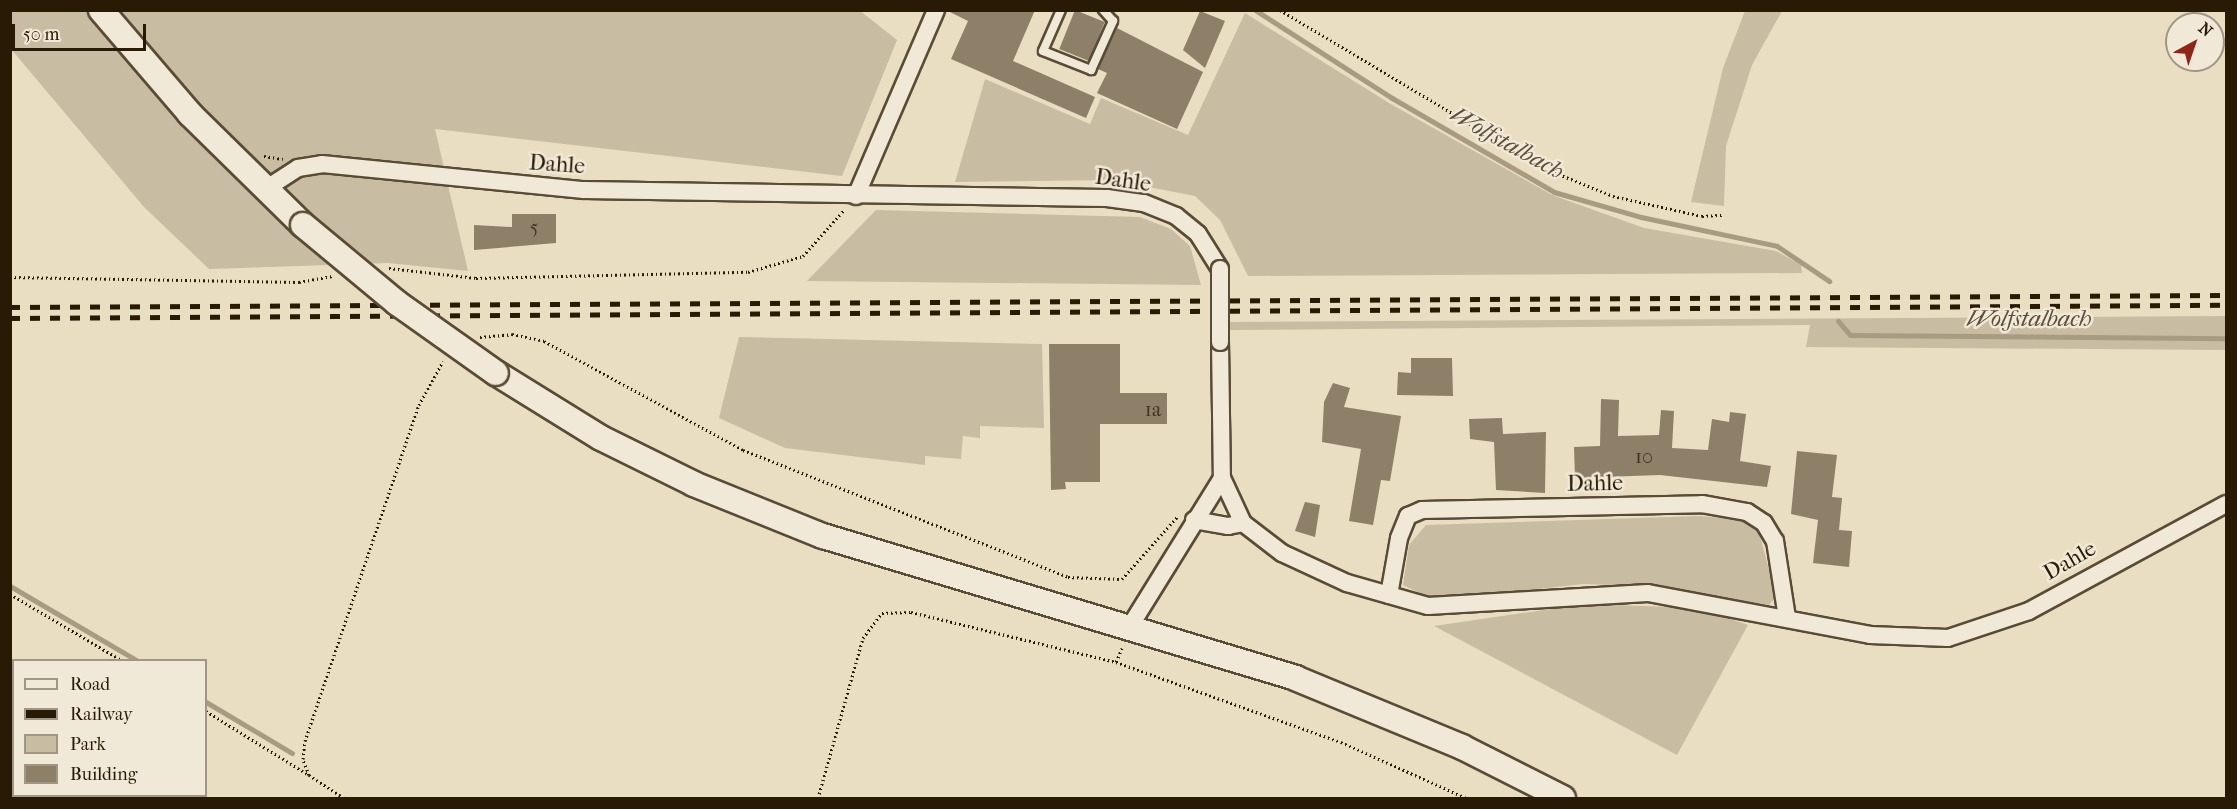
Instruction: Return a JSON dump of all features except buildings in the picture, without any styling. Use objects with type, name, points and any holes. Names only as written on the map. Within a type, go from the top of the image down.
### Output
[{"type":"main road","points":[[101,10],[264,190],[303,225],[397,303],[496,373],[622,448],[823,536],[1129,628],[1374,709],[1563,798]]},
{"type":"street","points":[[856,196],[936,10]]},
{"type":"street","name":"Dahle","points":[[264,190],[298,168],[322,164],[584,190],[1144,203],[1176,216],[1198,234],[1220,269],[1222,478],[1243,523],[1282,553],[1389,595],[1428,606],[1468,606],[1648,593],[1908,640],[1988,628],[2226,504]]},
{"type":"street","points":[[1129,628],[1222,478]]},
{"type":"street","name":"Dahle","points":[[1389,595],[1399,538],[1408,516],[1422,510],[1702,504],[1747,512],[1764,523],[1775,541],[1787,618]]},
{"type":"street","points":[[1194,520],[1228,526],[1243,523]]},
{"type":"lane","points":[[1061,10],[1043,51],[1091,70],[1113,21],[1103,10]]},
{"type":"path","points":[[1280,10],[1546,170],[1613,196],[1702,216],[1724,215]]},
{"type":"path","points":[[377,268],[476,278],[748,272],[803,256],[856,196]]},
{"type":"path","points":[[10,277],[298,282],[339,274]]},
{"type":"path","points":[[474,340],[512,334],[544,341],[743,450],[1068,577],[1122,579],[1176,517],[1194,520]]},
{"type":"path","points":[[309,775],[303,759],[306,741],[419,405],[450,354]]},
{"type":"path","points":[[10,594],[119,659]]},
{"type":"path","points":[[818,798],[863,638],[882,613],[911,612],[1116,662],[1341,742],[1466,798]]},
{"type":"path","points":[[1116,662],[1129,628]]},
{"type":"path","points":[[207,712],[344,798]]},
{"type":"green space","points":[[859,10],[897,40],[842,176],[435,129],[468,271],[388,263],[209,269],[144,207],[11,49],[10,11]]},
{"type":"green space","points":[[1745,11],[1782,11],[1752,65],[1726,146],[1724,206],[1691,202],[1723,68]]},
{"type":"green space","points":[[1245,13],[1389,103],[1552,195],[1644,228],[1776,251],[1801,265],[1802,273],[1248,276],[1220,220],[1195,196],[1113,180],[955,182],[985,79],[1090,124],[1101,98],[1188,135]]},
{"type":"green space","points":[[876,210],[1140,217],[1171,229],[1190,246],[1201,285],[807,281]]},
{"type":"green space","points":[[2226,316],[2226,350],[1806,347],[1810,325],[1229,330],[1229,322]]},
{"type":"green space","points":[[739,337],[1042,344],[1044,428],[980,426],[980,438],[963,436],[961,459],[925,456],[925,465],[785,448],[719,418]]},
{"type":"green space","points":[[1700,516],[1746,520],[1758,528],[1776,597],[1769,605],[1645,586],[1583,584],[1467,597],[1428,597],[1403,585],[1409,545],[1426,525]]},
{"type":"green space","points":[[1585,604],[1699,608],[1748,625],[1677,755],[1434,626]]},
{"type":"waterway","name":"Wolfstalbach","points":[[1255,10],[1392,98],[1554,192],[1641,217],[1777,246],[1829,281]]},
{"type":"waterway","name":"Wolfstalbach","points":[[1838,321],[1850,335],[2226,338]]},
{"type":"waterway","points":[[10,586],[134,659]]},
{"type":"waterway","points":[[207,703],[292,753]]},
{"type":"railway","points":[[10,307],[2226,295]]},
{"type":"railway","points":[[10,318],[2226,305]]}]
